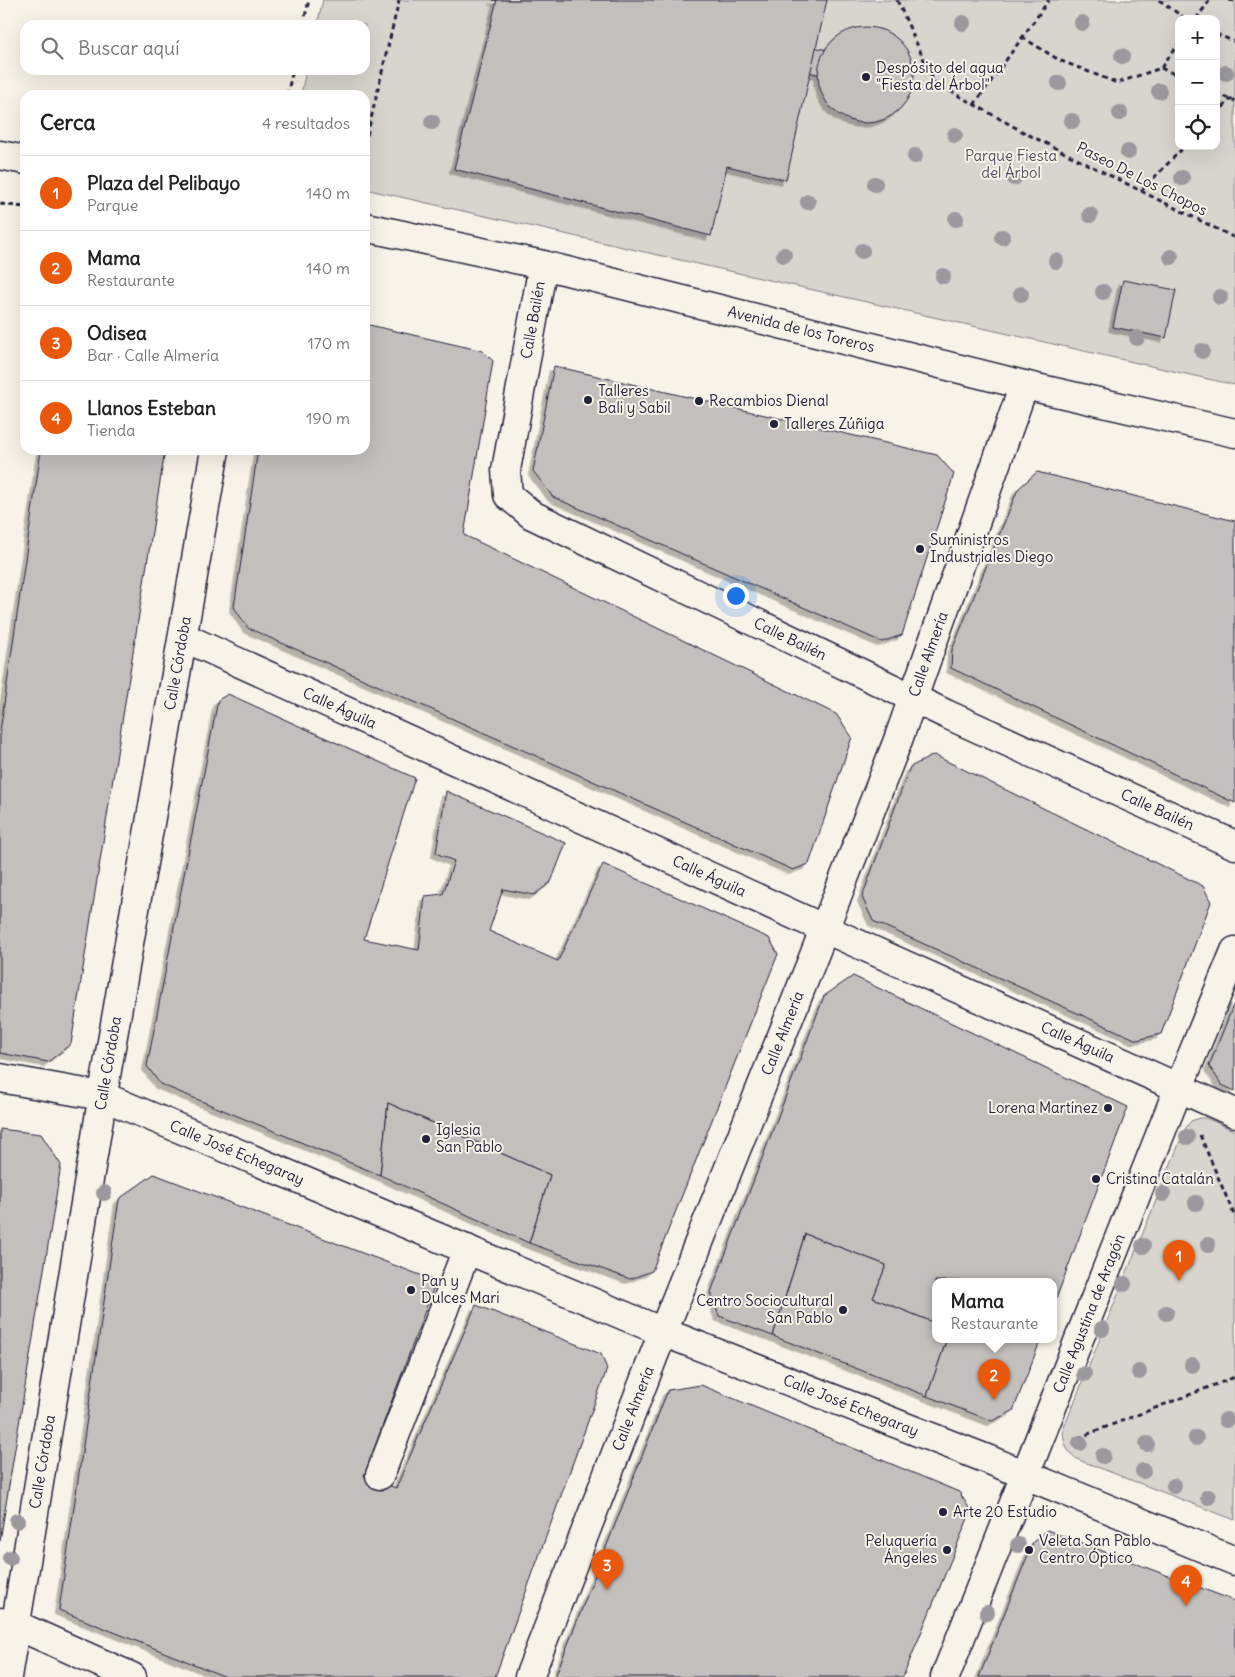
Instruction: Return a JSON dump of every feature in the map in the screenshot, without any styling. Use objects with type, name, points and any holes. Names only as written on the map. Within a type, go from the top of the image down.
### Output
[{"type":"main road","points":[[0,155],[20,159]]},
{"type":"main road","name":"Avenida de los Toreros","points":[[370,228],[543,265],[1024,385],[1235,433]]},
{"type":"main road","name":"Calle Bailén","points":[[543,265],[506,470],[508,495],[532,515],[914,698],[1235,845]]},
{"type":"main road","name":"Calle Almería","points":[[529,1677],[663,1332],[825,929],[914,698],[1024,385]]},
{"type":"main road","name":"Calle Córdoba","points":[[7,1677],[8,1623],[214,455]]},
{"type":"main road","name":"Calle Águila","points":[[183,637],[1235,1113]]},
{"type":"main road","name":"Calle Agustina de Aragón","points":[[945,1677],[1179,1087],[1235,951]]},
{"type":"main road","name":"Calle José Echegaray","points":[[0,1078],[102,1096],[663,1332],[1235,1561]]},
{"type":"main road","points":[[380,1475],[467,1249]]},
{"type":"main road","points":[[8,1623],[132,1677]]},
{"type":"path","points":[[304,20],[309,0]]},
{"type":"path","points":[[370,123],[399,0]]},
{"type":"path","name":"Paseo De Los Chopos","points":[[897,0],[934,82],[974,105],[1235,238]]},
{"type":"path","points":[[974,105],[1049,0]]},
{"type":"path","points":[[1159,0],[1180,15]]},
{"type":"path","points":[[1199,15],[1210,0]]},
{"type":"path","points":[[1229,0],[1235,1]]},
{"type":"path","points":[[1220,36],[1235,42]]},
{"type":"path","points":[[1022,37],[1059,60],[1117,83],[1161,68],[1175,49]]},
{"type":"path","points":[[1161,68],[1175,74]]},
{"type":"path","points":[[288,90],[291,75]]},
{"type":"path","points":[[1220,95],[1233,100]]},
{"type":"path","points":[[1220,111],[1233,100],[1235,95]]},
{"type":"path","points":[[1141,191],[1180,150]]},
{"type":"path","points":[[0,204],[20,206]]},
{"type":"path","points":[[1198,1128],[1235,1217]]},
{"type":"path","points":[[1073,1440],[1235,1377]]},
{"type":"green space","name":"Parque Fiesta del Árbol","points":[[323,0],[1235,0],[1235,385],[370,190],[370,90],[302,90],[305,75],[370,75],[370,20],[318,20]]},
{"type":"green space","points":[[1206,1118],[1235,1131],[1235,1520],[1079,1460],[1067,1448],[1063,1430],[1185,1129],[1191,1121]]},
{"type":"building","points":[[493,0],[616,0],[852,56],[843,67],[841,73],[843,80]]},
{"type":"building","points":[[497,0],[827,0],[786,180],[727,166],[711,236],[454,169]]},
{"type":"building","name":"Despósito del agua \"Fiesta del Árbol\"","points":[[857,27],[875,27],[893,35],[906,48],[914,66],[911,94],[893,115],[875,123],[857,123],[839,115],[826,102],[818,84],[818,66],[826,48],[839,35]]},
{"type":"building","points":[[1123,280],[1176,290],[1166,338],[1113,327]]},
{"type":"building","points":[[370,325],[483,351],[493,361],[464,535],[836,714],[852,737],[809,864],[793,870],[248,628],[234,607],[257,455],[370,455]]},
{"type":"building","points":[[554,366],[937,455],[954,474],[902,635],[882,642],[553,497],[533,471]]},
{"type":"building","points":[[40,455],[164,455],[71,1044],[48,1062],[0,1053],[0,732]]},
{"type":"building","points":[[1037,472],[1235,521],[1235,803],[951,668],[952,650],[1018,489]]},
{"type":"building","points":[[228,694],[415,778],[364,939],[419,950],[425,896],[443,894],[454,861],[436,853],[446,791],[566,843],[551,882],[534,895],[503,889],[489,931],[558,961],[603,864],[769,938],[778,954],[652,1271],[630,1279],[529,1243],[550,1175],[388,1103],[380,1175],[160,1084],[147,1066],[218,700]]},
{"type":"building","points":[[934,755],[1203,886],[1211,902],[1161,1034],[1137,1040],[873,921],[862,897],[910,767]]},
{"type":"building","points":[[853,976],[1128,1107],[1057,1296],[1057,1278],[932,1278],[932,1322],[873,1298],[886,1265],[805,1234],[773,1336],[719,1316],[711,1292],[824,996]]},
{"type":"building","points":[[1235,1001],[1235,1091],[1222,1085],[1209,1066]]},
{"type":"building","name":"Iglesia San Pablo","points":[[388,1103],[550,1175],[529,1243],[380,1175]]},
{"type":"building","points":[[0,1129],[41,1134],[61,1165],[0,1541]]},
{"type":"building","points":[[154,1174],[436,1281],[364,1476],[396,1488],[476,1305],[601,1354],[607,1369],[495,1677],[226,1677],[59,1610],[119,1199]]},
{"type":"building","name":"Centro Sociocultural San Pablo","points":[[805,1234],[886,1265],[873,1298],[932,1322],[932,1343],[946,1343],[927,1396],[773,1336]]},
{"type":"building","points":[[946,1343],[1039,1343],[1013,1411],[992,1421],[927,1396]]},
{"type":"building","points":[[701,1385],[959,1492],[971,1511],[903,1677],[555,1677],[668,1390]]},
{"type":"building","points":[[1047,1530],[1235,1601],[1235,1677],[979,1677],[1033,1542]]},
{"type":"place","name":"Despósito del agua \"Fiesta del Árbol\"","points":[[866,77]]},
{"type":"place","name":"Talleres Bali y Sabil","points":[[588,400]]},
{"type":"place","name":"Recambios Dienal","points":[[699,401]]},
{"type":"place","name":"Talleres Zúñiga","points":[[774,424]]},
{"type":"place","name":"Suministros Industriales Diego","points":[[920,549]]},
{"type":"place","name":"Lorena Martínez","points":[[1108,1108]]},
{"type":"place","name":"Iglesia San Pablo","points":[[426,1139]]},
{"type":"place","name":"Cristina Catalán","points":[[1096,1179]]},
{"type":"place","name":"Plaza del Pelibayo","points":[[1179,1281]]},
{"type":"place","name":"Pan y Dulces Mari","points":[[411,1290]]},
{"type":"place","name":"Centro Sociocultural San Pablo","points":[[843,1310]]},
{"type":"place","name":"Mama","points":[[994,1400]]},
{"type":"place","name":"Arte 20 Estudio","points":[[943,1512]]},
{"type":"place","name":"Peluquería Ángeles","points":[[947,1550]]},
{"type":"place","name":"Veleta San Pablo Centro Óptico","points":[[1029,1550]]},
{"type":"place","name":"Odisea","points":[[607,1590]]},
{"type":"place","name":"Llanos Esteban","points":[[1186,1606]]}]
